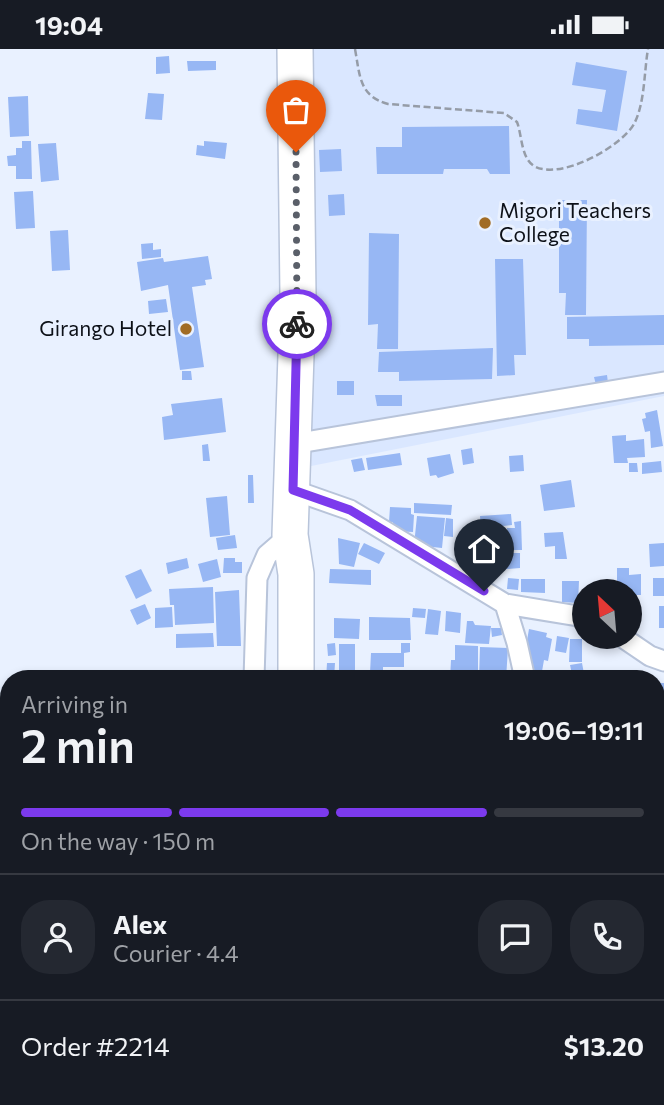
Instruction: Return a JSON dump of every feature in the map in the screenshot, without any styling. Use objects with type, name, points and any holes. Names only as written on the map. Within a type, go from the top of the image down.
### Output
[{"type":"highway","points":[[295,49],[298,295],[290,535],[296,574],[296,670]]},
{"type":"street","points":[[293,444],[664,382]]},
{"type":"street","points":[[293,490],[350,510],[505,604],[572,615]]},
{"type":"street","points":[[254,670],[257,578],[267,555],[290,535]]},
{"type":"street","points":[[505,604],[523,670]]},
{"type":"street","points":[[640,649],[664,661]]},
{"type":"path","points":[[355,49],[363,89],[375,100],[388,104],[504,113],[517,122],[527,159],[535,166],[553,169],[567,168],[595,155],[618,141],[632,127],[641,103],[648,49]]},
{"type":"shaded area","name":"Migori Teachers College","points":[[306,49],[664,49],[664,396],[306,467]]},
{"type":"building","points":[[169,56],[170,73],[156,74],[156,57]]},
{"type":"building","points":[[187,61],[216,61],[216,70],[188,71]]},
{"type":"building","points":[[576,62],[627,71],[617,131],[576,124],[578,109],[602,112],[606,90],[572,85]]},
{"type":"building","points":[[148,93],[164,94],[162,120],[145,119]]},
{"type":"building","points":[[28,96],[29,136],[10,137],[8,97]]},
{"type":"building","points":[[509,126],[510,174],[490,174],[487,169],[444,169],[443,174],[377,174],[376,147],[402,147],[402,127]]},
{"type":"building","points":[[22,141],[31,141],[32,179],[16,179],[16,166],[8,166],[7,156],[16,155],[16,148],[22,148]]},
{"type":"building","points":[[204,141],[227,143],[225,159],[196,155],[197,145],[204,146]]},
{"type":"building","points":[[56,143],[59,180],[41,182],[38,144]]},
{"type":"building","points":[[341,149],[342,171],[320,172],[319,150]]},
{"type":"building","points":[[33,191],[35,228],[16,229],[14,192]]},
{"type":"building","points":[[344,194],[345,215],[329,216],[328,195]]},
{"type":"building","points":[[559,200],[587,200],[586,315],[565,315],[566,293],[559,293]]},
{"type":"building","points":[[68,230],[70,270],[52,271],[50,231]]},
{"type":"building","points":[[369,233],[399,234],[398,349],[377,349],[378,324],[368,325]]},
{"type":"building","points":[[153,243],[153,250],[161,249],[161,257],[142,259],[141,244]]},
{"type":"building","name":"Girango Hotel","points":[[208,256],[212,279],[205,280],[206,285],[192,287],[204,367],[180,370],[168,285],[141,291],[137,262],[163,258],[164,262]]},
{"type":"building","points":[[495,259],[523,259],[526,355],[514,355],[515,375],[497,376]]},
{"type":"building","points":[[166,299],[168,312],[149,314],[148,301]]},
{"type":"building","points":[[664,315],[664,345],[589,346],[589,339],[567,339],[567,317]]},
{"type":"building","points":[[493,348],[492,379],[399,381],[399,372],[378,372],[379,352]]},
{"type":"building","points":[[182,371],[191,371],[192,380],[182,380]]},
{"type":"building","points":[[607,375],[608,383],[596,385],[594,377]]},
{"type":"building","points":[[337,381],[354,381],[354,395],[337,395]]},
{"type":"building","points":[[375,395],[402,395],[402,406],[377,406]]},
{"type":"building","points":[[222,398],[226,432],[164,440],[162,417],[173,415],[171,404]]},
{"type":"building","points":[[657,410],[663,446],[651,448],[650,431],[645,432],[642,419],[646,418],[645,413]]},
{"type":"building","points":[[626,435],[626,441],[644,439],[645,457],[627,458],[628,463],[614,463],[612,436]]},
{"type":"building","points":[[208,444],[210,461],[203,461],[202,445]]},
{"type":"building","points":[[472,448],[474,463],[463,465],[461,450]]},
{"type":"building","points":[[400,453],[402,465],[368,470],[366,458]]},
{"type":"building","points":[[450,454],[454,473],[438,478],[436,475],[430,476],[427,458]]},
{"type":"building","points":[[523,455],[524,471],[510,472],[509,456]]},
{"type":"building","points":[[362,458],[365,470],[354,472],[351,460]]},
{"type":"building","points":[[661,461],[662,472],[642,474],[642,463]]},
{"type":"building","points":[[629,463],[637,463],[638,472],[629,472]]},
{"type":"building","points":[[248,475],[253,475],[254,503],[248,503]]},
{"type":"building","points":[[571,480],[575,507],[544,511],[540,485]]},
{"type":"building","points":[[227,496],[230,535],[210,537],[206,498]]},
{"type":"building","points":[[414,503],[452,505],[451,515],[414,513]]},
{"type":"building","points":[[390,507],[411,508],[411,514],[414,515],[413,532],[392,531],[393,522],[389,522]]},
{"type":"building","points":[[511,514],[512,525],[503,526],[504,553],[520,553],[520,568],[482,571],[481,551],[487,551],[486,530],[481,530],[480,516]]},
{"type":"building","points":[[417,516],[445,518],[442,548],[414,545]]},
{"type":"building","points":[[446,518],[453,519],[453,537],[444,536]]},
{"type":"building","points":[[521,521],[522,550],[508,550],[507,528],[515,528],[514,522]]},
{"type":"building","points":[[563,532],[567,559],[555,559],[555,546],[545,547],[544,533]]},
{"type":"building","points":[[235,535],[237,548],[218,550],[216,538]]},
{"type":"building","points":[[338,538],[360,543],[354,567],[339,564]]},
{"type":"building","points":[[364,543],[385,553],[379,564],[358,554]]},
{"type":"building","points":[[664,543],[664,566],[650,567],[649,544]]},
{"type":"building","points":[[187,558],[189,568],[168,574],[166,563]]},
{"type":"building","points":[[224,558],[235,558],[235,562],[242,562],[242,573],[223,573]]},
{"type":"building","points":[[217,559],[221,577],[203,582],[198,564]]},
{"type":"building","points":[[617,568],[629,568],[629,575],[641,574],[641,579],[617,579]]},
{"type":"building","points":[[141,569],[152,591],[136,599],[125,576]]},
{"type":"building","points":[[330,569],[371,570],[371,585],[329,583]]},
{"type":"building","points":[[508,578],[519,579],[518,590],[507,589]]},
{"type":"building","points":[[653,578],[664,578],[664,596],[653,596]]},
{"type":"building","points":[[521,579],[545,579],[545,593],[521,592]]},
{"type":"building","points":[[562,581],[572,581],[572,603],[562,602]]},
{"type":"building","points":[[213,587],[214,623],[175,625],[174,605],[170,605],[169,589]]},
{"type":"building","points":[[239,590],[241,646],[217,646],[215,592]]},
{"type":"building","points":[[145,604],[151,618],[137,625],[130,610]]},
{"type":"building","points":[[659,606],[664,606],[664,628],[659,628]]},
{"type":"building","points":[[172,607],[173,627],[155,628],[155,608]]},
{"type":"building","points":[[413,608],[426,609],[425,618],[412,617]]},
{"type":"building","points":[[428,609],[441,611],[438,635],[425,634]]},
{"type":"building","points":[[446,611],[461,613],[460,633],[445,631]]},
{"type":"building","points":[[369,617],[410,618],[411,640],[369,640]]},
{"type":"building","points":[[334,618],[360,619],[359,639],[334,638]]},
{"type":"building","points":[[467,621],[473,621],[475,625],[491,626],[489,644],[465,643]]},
{"type":"building","points":[[491,628],[501,628],[502,635],[492,637]]},
{"type":"building","points":[[529,629],[547,633],[546,637],[552,639],[548,661],[544,660],[542,670],[530,670],[532,660],[524,658]]},
{"type":"building","points":[[213,633],[214,647],[176,648],[176,634]]},
{"type":"building","points":[[557,636],[569,638],[566,653],[555,651]]},
{"type":"building","points":[[572,639],[572,649],[582,649],[582,662],[569,662]]},
{"type":"building","points":[[335,643],[336,655],[328,656],[327,644]]},
{"type":"building","points":[[401,643],[410,643],[410,652],[404,653],[404,667],[370,670],[371,653],[401,653]]},
{"type":"building","points":[[339,644],[355,644],[355,670],[339,670]]},
{"type":"building","points":[[455,645],[478,646],[478,670],[450,670],[451,660],[455,660]]},
{"type":"building","points":[[480,647],[508,648],[507,670],[479,670]]},
{"type":"building","points":[[327,663],[335,663],[335,670],[327,670]]},
{"type":"building","points":[[582,663],[583,670],[571,670],[570,665]]},
{"type":"way so far","points":[[296,152],[297,324]]},
{"type":"place","name":"Migori Teachers College","points":[[485,223]]},
{"type":"place","name":"Girango Hotel","points":[[186,329]]},
{"type":"route","points":[[297,324],[293,490],[350,510],[484,591]]}]
